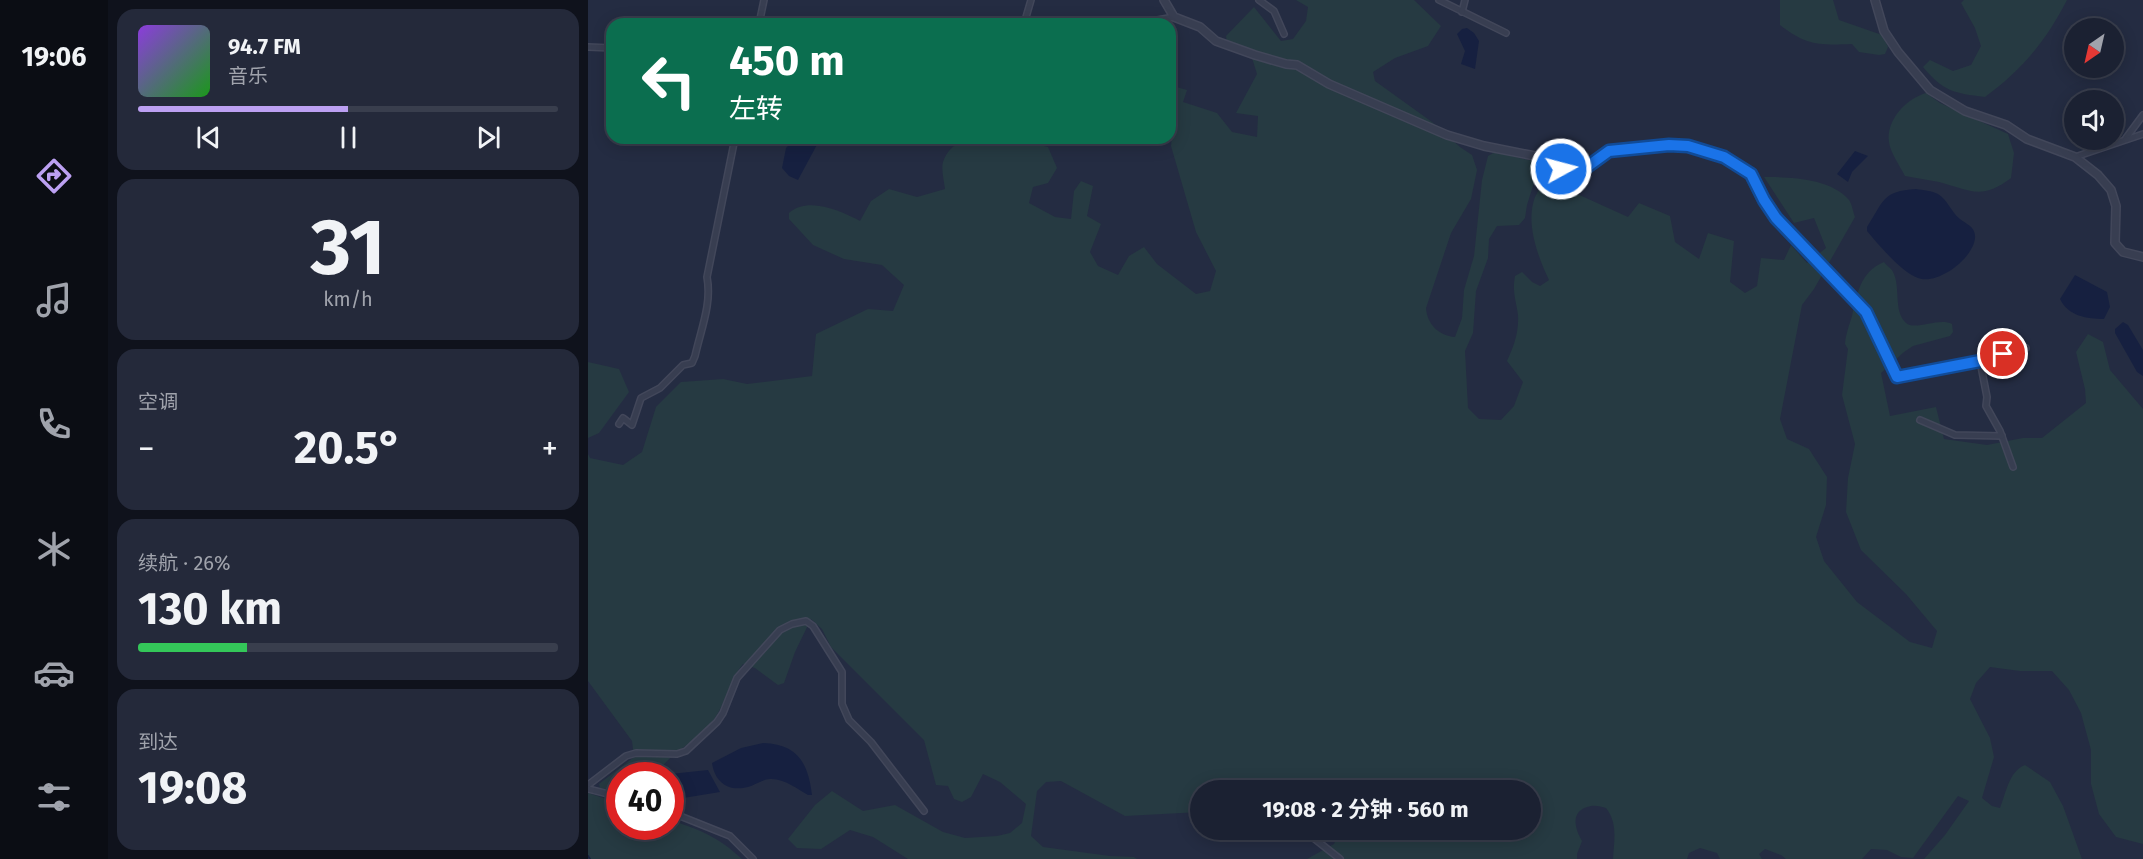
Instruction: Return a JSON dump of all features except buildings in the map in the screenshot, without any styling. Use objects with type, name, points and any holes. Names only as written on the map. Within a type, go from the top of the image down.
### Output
[{"type":"street","points":[[760,18],[764,0]]},
{"type":"street","points":[[1026,18],[1031,0]]},
{"type":"street","points":[[1164,0],[1174,17]]},
{"type":"street","points":[[1259,0],[1275,11],[1284,34]]},
{"type":"street","points":[[1439,0],[1506,33]]},
{"type":"street","points":[[1462,12],[1465,0]]},
{"type":"street","points":[[1875,0],[1884,31],[1898,52],[1930,90],[1965,111],[2006,125],[2027,139],[2075,157],[2098,175],[2111,190],[2116,206],[2115,243],[2122,252],[2143,257]]},
{"type":"street","points":[[1168,18],[1174,17],[1200,27],[1216,41],[1255,55],[1297,65],[1329,84],[1447,135],[1484,146],[1535,156],[1561,169],[1580,172],[1609,151],[1669,145],[1688,146],[1724,157],[1751,174],[1776,218],[1866,312],[1897,377],[1980,361],[2026,348]]},
{"type":"street","points":[[588,46],[606,48]]},
{"type":"street","points":[[2125,140],[2143,115]]},
{"type":"street","points":[[2075,157],[2143,134]]},
{"type":"street","points":[[619,424],[623,418],[632,425],[641,398],[660,388],[682,365],[692,363],[695,356],[708,307],[710,292],[707,277],[734,144]]},
{"type":"street","points":[[1980,361],[1987,397],[1986,406],[2002,436],[2013,467]]},
{"type":"street","points":[[1920,420],[1955,435],[2002,436]]},
{"type":"street","points":[[588,785],[626,756],[636,753],[677,754],[686,751],[717,722],[737,678],[780,630],[806,621],[813,626],[842,672],[842,704],[849,720],[871,742],[924,811]]},
{"type":"street","points":[[588,789],[606,794]]},
{"type":"street","points":[[684,818],[730,836],[753,859]]},
{"type":"street","points":[[1316,840],[1340,859]]},
{"type":"shaded area","points":[[1296,0],[1414,0],[1441,26],[1428,46],[1395,58],[1373,72],[1375,81],[1432,122],[1472,155],[1477,170],[1471,199],[1451,233],[1426,308],[1431,324],[1439,332],[1455,337],[1462,318],[1464,290],[1474,256],[1482,180],[1488,156],[1495,152],[1537,162],[1538,170],[1525,218],[1519,225],[1497,226],[1489,239],[1488,258],[1476,291],[1473,333],[1465,351],[1468,408],[1479,419],[1501,420],[1514,406],[1523,382],[1507,361],[1518,327],[1514,282],[1515,276],[1522,272],[1540,286],[1549,280],[1534,240],[1531,218],[1535,197],[1550,172],[1578,179],[1575,193],[1628,217],[1639,203],[1670,216],[1675,242],[1699,259],[1708,233],[1734,241],[1730,282],[1745,293],[1757,286],[1761,258],[1784,260],[1791,245],[1807,263],[1826,248],[1814,218],[1794,223],[1764,177],[1797,178],[1821,183],[1832,187],[1849,200],[1855,217],[1814,289],[1802,305],[1780,419],[1787,439],[1809,449],[1827,477],[1826,505],[1816,537],[1824,561],[1857,602],[1910,642],[1932,648],[1937,631],[1906,594],[1861,550],[1846,512],[1848,478],[1855,444],[1842,395],[1848,349],[1845,344],[1861,284],[1876,266],[1884,262],[1895,278],[1898,306],[1906,323],[1915,326],[1941,322],[1952,324],[1953,332],[1950,336],[1913,346],[1881,373],[1890,416],[1936,407],[1944,439],[1987,445],[2023,438],[2042,438],[2086,403],[2076,352],[2088,334],[2103,342],[2110,370],[2143,409],[2143,844],[2116,837],[2099,814],[2091,784],[2091,750],[2081,713],[2069,690],[2052,671],[2020,671],[1990,667],[1976,683],[1970,699],[1990,738],[1994,757],[1982,798],[1992,806],[2000,808],[2012,777],[2025,765],[2050,782],[2063,806],[2082,859],[1924,859],[1945,835],[1969,801],[1958,796],[1913,858],[1901,857],[1887,850],[1871,849],[1862,859],[1786,859],[1765,849],[1759,854],[1762,859],[1720,859],[1717,853],[1700,848],[1689,853],[1687,859],[1613,859],[1614,832],[1610,814],[1606,808],[1591,806],[1584,808],[1577,815],[1576,825],[1582,841],[1577,859],[1307,859],[1334,844],[1336,840],[1541,840],[1541,780],[1190,780],[1190,813],[1125,816],[1061,781],[1046,782],[1037,791],[1031,836],[1043,847],[1137,859],[908,859],[873,837],[850,830],[821,849],[797,848],[788,839],[815,805],[832,791],[863,811],[895,805],[943,832],[965,838],[1010,833],[1022,823],[1026,804],[1000,782],[983,774],[971,797],[962,802],[954,799],[948,786],[936,785],[924,740],[831,647],[822,629],[811,619],[795,652],[784,683],[778,685],[755,668],[743,664],[734,677],[715,718],[701,733],[666,762],[628,762],[634,757],[632,741],[588,681],[588,454],[590,458],[623,465],[642,452],[656,407],[681,382],[723,379],[747,384],[812,376],[816,334],[868,309],[893,311],[904,285],[882,265],[844,259],[813,245],[789,219],[789,213],[797,208],[815,205],[844,213],[860,221],[871,201],[889,189],[917,197],[945,189],[943,162],[950,150],[958,144],[1034,144],[1048,147],[1057,168],[1048,183],[1033,187],[1029,203],[1055,217],[1071,219],[1074,191],[1081,181],[1093,186],[1087,216],[1101,224],[1090,252],[1098,266],[1118,275],[1129,256],[1144,247],[1157,264],[1196,294],[1210,291],[1216,271],[1196,232],[1171,146],[1176,144],[1176,87],[1187,90],[1183,102],[1217,113],[1232,132],[1257,137],[1258,116],[1236,113],[1257,74],[1252,58],[1228,50],[1226,36],[1254,7],[1281,41],[1293,39],[1306,21],[1308,7]]},
{"type":"shaded area","points":[[1780,0],[1833,0],[1839,20],[1882,35],[1888,47],[1885,54],[1859,52],[1852,44],[1814,43],[1798,37],[1780,25]]},
{"type":"shaded area","points":[[1964,0],[2067,0],[2051,29],[2032,54],[1985,97],[1950,90],[1937,82],[1923,67],[1930,60],[1953,71],[1971,65],[1981,46],[1975,28],[1961,3]]},
{"type":"shaded area","points":[[1926,93],[1940,103],[2008,134],[2014,153],[2011,178],[1991,189],[1975,192],[1905,176],[1890,146],[1891,126],[1894,118],[1905,105]]},
{"type":"shaded area","points":[[588,362],[619,369],[629,392],[599,433],[588,438]]},
{"type":"shaded area","points":[[606,779],[606,789],[600,788],[599,784]]},
{"type":"shaded area","points":[[588,793],[606,799],[606,840],[684,840],[684,825],[709,835],[742,859],[588,859]]},
{"type":"water","points":[[1467,28],[1479,41],[1475,69],[1461,64],[1465,51],[1457,34]]},
{"type":"water","points":[[790,144],[817,144],[798,180],[789,176],[782,168],[786,148]]},
{"type":"water","points":[[1855,151],[1868,156],[1852,172],[1848,182],[1837,174]]},
{"type":"water","points":[[1916,189],[1938,194],[1957,216],[1971,227],[1975,235],[1970,252],[1963,260],[1936,278],[1918,278],[1912,275],[1891,258],[1867,231],[1867,227],[1885,199],[1896,192]]},
{"type":"water","points":[[2075,275],[2107,292],[2110,307],[2104,319],[2073,313],[2063,305],[2060,299]]},
{"type":"water","points":[[2123,322],[2128,325],[2143,350],[2143,376],[2137,372],[2115,333],[2115,329]]},
{"type":"water","points":[[763,743],[784,747],[799,757],[804,764],[812,795],[775,779],[735,788],[724,784],[716,776],[712,763],[741,748]]},
{"type":"water","points":[[708,770],[720,792],[684,798],[684,773]]},
{"type":"route","points":[[1561,169],[1580,172],[1609,151],[1669,145],[1688,146],[1724,157],[1751,174],[1776,218],[1866,312],[1897,377],[1980,361],[2003,354]]}]
